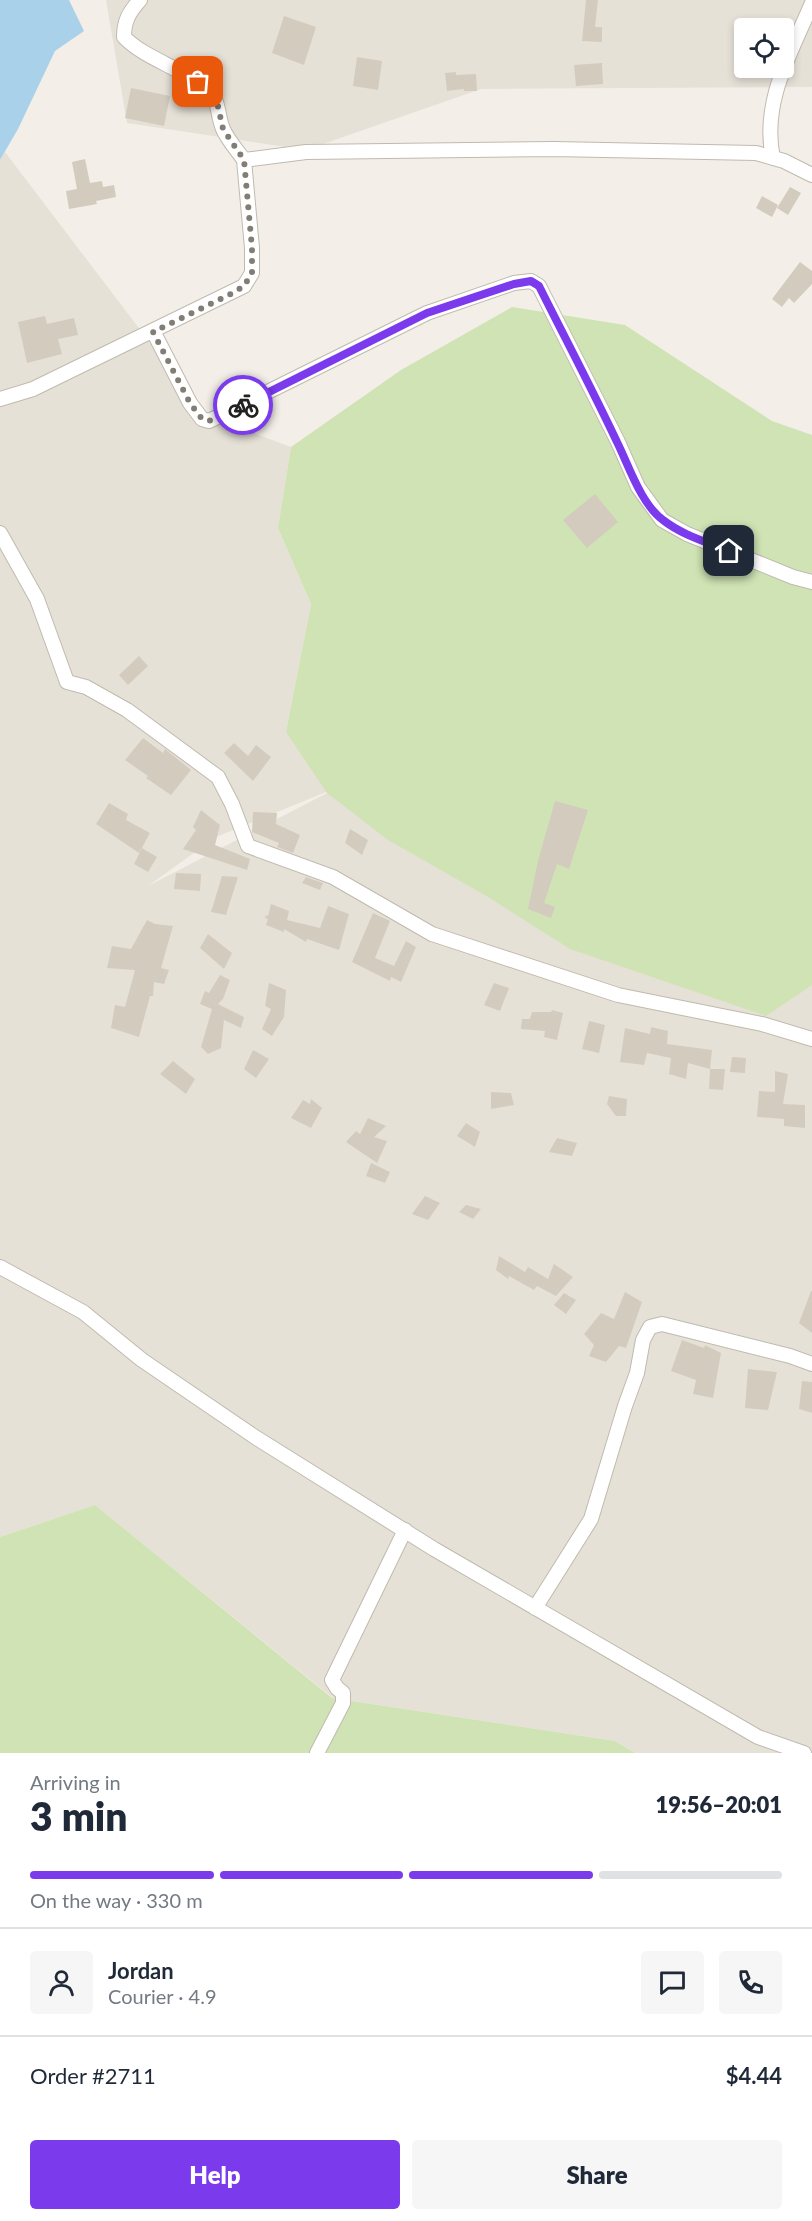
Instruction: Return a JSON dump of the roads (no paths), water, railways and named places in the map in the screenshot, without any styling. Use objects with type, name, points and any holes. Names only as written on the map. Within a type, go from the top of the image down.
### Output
[{"type":"street","points":[[0,399],[33,389],[229,295],[244,286],[252,273],[244,160],[223,129],[217,102],[210,92],[186,73],[131,45],[124,37],[124,26],[129,12],[140,0]]},
{"type":"street","points":[[773,158],[771,118],[779,76],[812,3]]},
{"type":"street","points":[[244,160],[306,153],[554,149],[756,153],[812,175]]},
{"type":"street","points":[[153,332],[190,403],[202,419],[209,421],[427,313],[514,284],[531,281],[539,286],[618,442],[638,487],[662,520],[687,534],[793,577],[812,582]]},
{"type":"street","points":[[0,533],[37,599],[67,681],[86,687],[127,710],[218,777],[232,804],[248,846],[333,877],[432,934],[618,995],[762,1024],[812,1039]]},
{"type":"street","points":[[0,1268],[83,1312],[142,1360],[236,1424],[434,1549],[656,1680],[758,1737],[804,1753]]},
{"type":"street","points":[[536,1608],[591,1519],[637,1373],[643,1340],[650,1327],[662,1324],[790,1356],[812,1364]]},
{"type":"street","points":[[317,1753],[343,1703],[343,1693],[332,1680],[405,1530]]},
{"type":"water","points":[[0,0],[69,0],[84,31],[55,51],[18,129],[0,160]]}]
